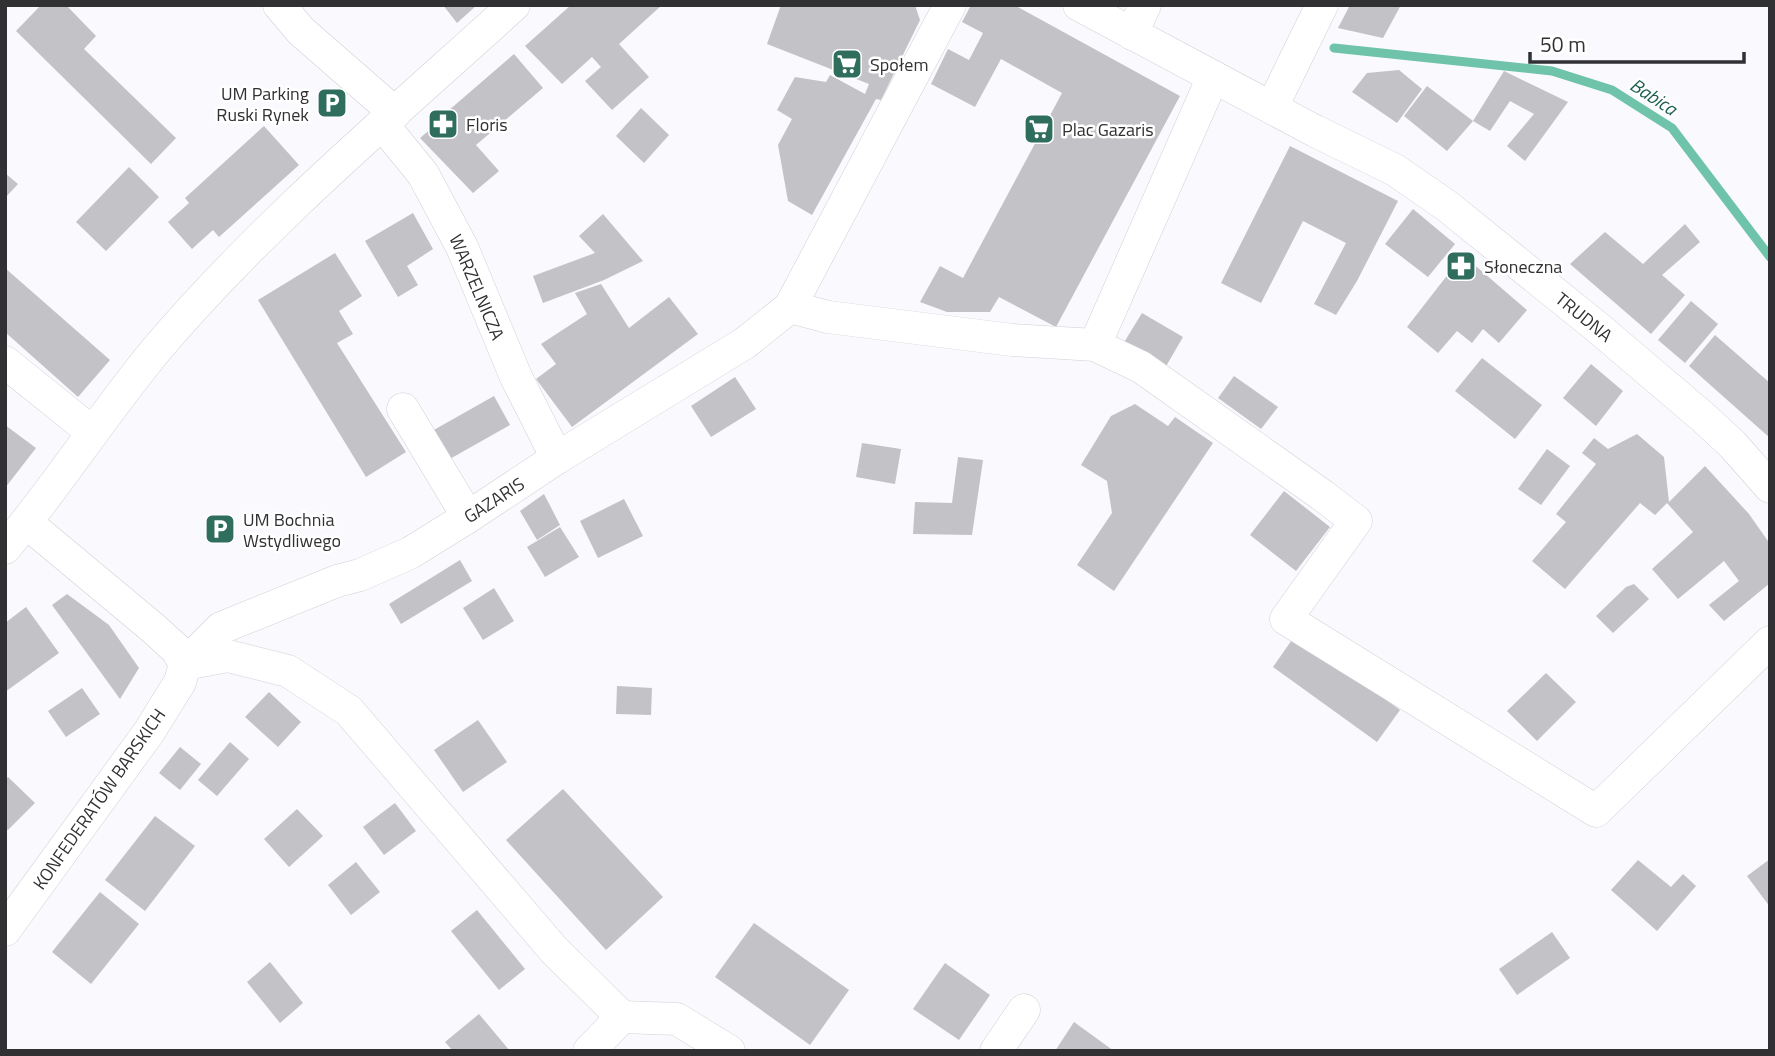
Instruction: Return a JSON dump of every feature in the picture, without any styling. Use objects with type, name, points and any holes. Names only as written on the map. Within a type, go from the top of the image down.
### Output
[{"type":"street","name":"WARZELNICZA","points":[[279,5],[300,31],[389,119],[423,174],[462,247],[516,377],[557,458]]},
{"type":"street","points":[[514,5],[255,243],[157,350],[12,537],[104,584],[177,650],[185,664],[228,656],[288,671],[349,711],[554,950],[622,1017],[677,1019],[729,1051]]},
{"type":"street","points":[[950,5],[790,307],[828,317],[1012,340],[1095,345],[1141,367],[1356,521],[1286,619],[1596,811],[1770,642]]},
{"type":"street","name":"TRUDNA","points":[[1079,5],[1395,170],[1447,206],[1597,327],[1704,418],[1733,445],[1770,487]]},
{"type":"street","points":[[1132,34],[1145,5]]},
{"type":"street","points":[[1272,107],[1322,5]]},
{"type":"street","points":[[1095,345],[1213,77]]},
{"type":"street","name":"GAZARIS","points":[[185,664],[221,628],[337,581],[360,575],[397,558],[468,517],[557,458],[745,343],[790,307]]},
{"type":"street","points":[[5,362],[92,432]]},
{"type":"street","points":[[403,409],[468,517]]},
{"type":"street","name":"KONFEDERATÓW BARSKICH","points":[[5,930],[149,732],[180,682],[185,664]]},
{"type":"street","points":[[996,1051],[1024,1010]]},
{"type":"street","points":[[589,1051],[622,1017]]},
{"type":"building","points":[[41,5],[66,5],[96,36],[84,49],[176,138],[151,164],[16,31]]},
{"type":"building","points":[[443,5],[477,5],[457,23]]},
{"type":"building","points":[[571,5],[662,5],[619,44],[649,77],[612,110],[585,81],[601,67],[592,57],[562,84],[525,46]]},
{"type":"building","points":[[781,5],[915,5],[920,20],[881,100],[876,99],[812,215],[788,201],[778,145],[792,119],[777,110],[795,77],[826,82],[830,75],[865,94],[869,84],[767,44]]},
{"type":"building","points":[[971,5],[1014,5],[1180,96],[1056,327],[999,297],[990,312],[947,312],[920,302],[940,266],[963,278],[1062,93],[1001,59],[975,107],[931,84],[948,49],[969,60],[983,33],[962,22]]},
{"type":"building","points":[[1350,5],[1401,5],[1383,38],[1338,28]]},
{"type":"building","points":[[514,54],[543,88],[476,145],[499,171],[473,193],[420,138]]},
{"type":"building","points":[[1399,70],[1422,89],[1397,123],[1352,92],[1367,73]]},
{"type":"building","points":[[1504,71],[1568,102],[1525,161],[1507,146],[1534,114],[1510,101],[1490,131],[1473,121]]},
{"type":"building","points":[[1427,86],[1473,121],[1447,151],[1404,116]]},
{"type":"building","points":[[641,108],[669,135],[644,163],[616,136]]},
{"type":"building","points":[[264,126],[299,165],[219,237],[213,230],[192,249],[168,222],[189,203],[185,198]]},
{"type":"building","points":[[1290,146],[1398,201],[1357,281],[1336,315],[1314,304],[1346,243],[1303,221],[1261,303],[1221,283]]},
{"type":"building","points":[[129,167],[159,197],[106,251],[76,222]]},
{"type":"building","points":[[5,173],[18,184],[5,198]]},
{"type":"building","points":[[1413,209],[1455,244],[1428,277],[1385,244]]},
{"type":"building","points":[[413,213],[433,249],[407,266],[418,285],[398,297],[365,241]]},
{"type":"building","points":[[603,214],[643,261],[604,280],[543,303],[533,276],[595,253],[579,236]]},
{"type":"building","points":[[1685,224],[1700,242],[1662,275],[1685,295],[1651,334],[1570,264],[1605,232],[1643,264]]},
{"type":"building","points":[[335,253],[362,296],[339,311],[353,334],[337,343],[406,452],[366,477],[258,300]]},
{"type":"building","points":[[1463,255],[1527,310],[1499,343],[1483,329],[1472,343],[1457,331],[1438,353],[1407,327]]},
{"type":"building","points":[[5,268],[110,360],[78,397],[5,332]]},
{"type":"building","points":[[601,284],[629,328],[669,297],[698,334],[572,427],[536,379],[556,364],[541,344],[587,314],[575,293]]},
{"type":"building","points":[[1691,301],[1718,324],[1685,363],[1658,340]]},
{"type":"building","points":[[1142,313],[1183,337],[1165,368],[1123,344]]},
{"type":"building","points":[[1715,335],[1770,383],[1770,438],[1689,366]]},
{"type":"building","points":[[1482,358],[1542,405],[1515,439],[1455,391]]},
{"type":"building","points":[[1591,364],[1623,391],[1596,426],[1563,398]]},
{"type":"building","points":[[1234,376],[1278,407],[1261,429],[1218,398]]},
{"type":"building","points":[[735,377],[756,409],[711,437],[691,406]]},
{"type":"building","points":[[494,396],[510,425],[448,460],[432,431]]},
{"type":"building","points":[[1135,404],[1168,426],[1175,417],[1213,443],[1114,591],[1077,565],[1112,513],[1107,481],[1081,465],[1111,416]]},
{"type":"building","points":[[5,425],[36,448],[5,488]]},
{"type":"building","points":[[1637,434],[1664,457],[1669,502],[1705,466],[1749,514],[1770,544],[1770,583],[1724,621],[1709,605],[1739,581],[1724,561],[1678,599],[1652,569],[1693,532],[1667,503],[1655,515],[1640,503],[1565,589],[1532,561],[1566,522],[1556,514],[1596,464],[1582,453],[1594,438],[1608,449]]},
{"type":"building","points":[[862,443],[901,449],[895,484],[856,477]]},
{"type":"building","points":[[1547,449],[1570,466],[1541,505],[1518,489]]},
{"type":"building","points":[[958,457],[983,460],[972,535],[913,534],[915,502],[952,503]]},
{"type":"building","points":[[1284,491],[1330,527],[1296,571],[1250,535]]},
{"type":"building","points":[[544,494],[560,525],[537,540],[520,511]]},
{"type":"building","points":[[624,499],[643,536],[598,558],[580,521]]},
{"type":"building","points":[[560,527],[579,557],[545,577],[527,547]]},
{"type":"building","points":[[460,560],[472,581],[401,624],[389,604]]},
{"type":"building","points":[[1634,584],[1649,599],[1613,633],[1596,616],[1626,587]]},
{"type":"building","points":[[494,588],[514,621],[483,640],[463,608]]},
{"type":"building","points":[[67,594],[109,625],[139,668],[120,699],[52,605]]},
{"type":"building","points":[[26,607],[59,653],[5,692],[5,623]]},
{"type":"building","points":[[1296,634],[1400,710],[1377,742],[1273,667]]},
{"type":"building","points":[[1546,673],[1576,702],[1537,741],[1507,711]]},
{"type":"building","points":[[617,686],[652,688],[651,715],[616,714]]},
{"type":"building","points":[[82,688],[100,714],[66,737],[48,711]]},
{"type":"building","points":[[269,692],[301,722],[278,747],[245,717]]},
{"type":"building","points":[[478,720],[507,762],[463,792],[434,750]]},
{"type":"building","points":[[230,742],[249,759],[217,796],[198,780]]},
{"type":"building","points":[[180,747],[201,764],[180,790],[159,773]]},
{"type":"building","points":[[8,777],[35,803],[8,830],[5,828],[5,780]]},
{"type":"building","points":[[563,789],[663,897],[606,950],[506,840]]},
{"type":"building","points":[[395,803],[416,831],[384,855],[363,827]]},
{"type":"building","points":[[297,809],[323,836],[289,867],[264,839]]},
{"type":"building","points":[[155,816],[195,846],[145,911],[105,880]]},
{"type":"building","points":[[1770,859],[1770,907],[1747,876]]},
{"type":"building","points":[[1638,860],[1671,887],[1683,874],[1696,886],[1657,931],[1611,890]]},
{"type":"building","points":[[356,862],[380,892],[351,915],[328,885]]},
{"type":"building","points":[[100,892],[139,924],[91,984],[52,952]]},
{"type":"building","points":[[477,910],[525,969],[499,990],[451,931]]},
{"type":"building","points":[[754,923],[849,990],[810,1045],[715,977]]},
{"type":"building","points":[[1552,932],[1570,958],[1517,995],[1499,969]]},
{"type":"building","points":[[270,962],[303,1003],[280,1023],[247,982]]},
{"type":"building","points":[[945,963],[990,995],[959,1040],[913,1009]]},
{"type":"building","points":[[479,1014],[510,1051],[453,1051],[445,1042]]},
{"type":"building","points":[[1074,1022],[1114,1051],[1055,1051]]},
{"type":"waterway","name":"Babica","points":[[1334,48],[1552,71],[1612,90],[1672,128],[1770,257]]},
{"type":"place","name":"Społem","points":[[847,64]]},
{"type":"place","name":"UM Parking Ruski Rynek","points":[[332,103]]},
{"type":"place","name":"Floris","points":[[443,124]]},
{"type":"place","name":"Plac Gazaris","points":[[1039,129]]},
{"type":"place","name":"Słoneczna","points":[[1461,266]]},
{"type":"place","name":"UM Bochnia Wstydliwego","points":[[220,529]]}]
